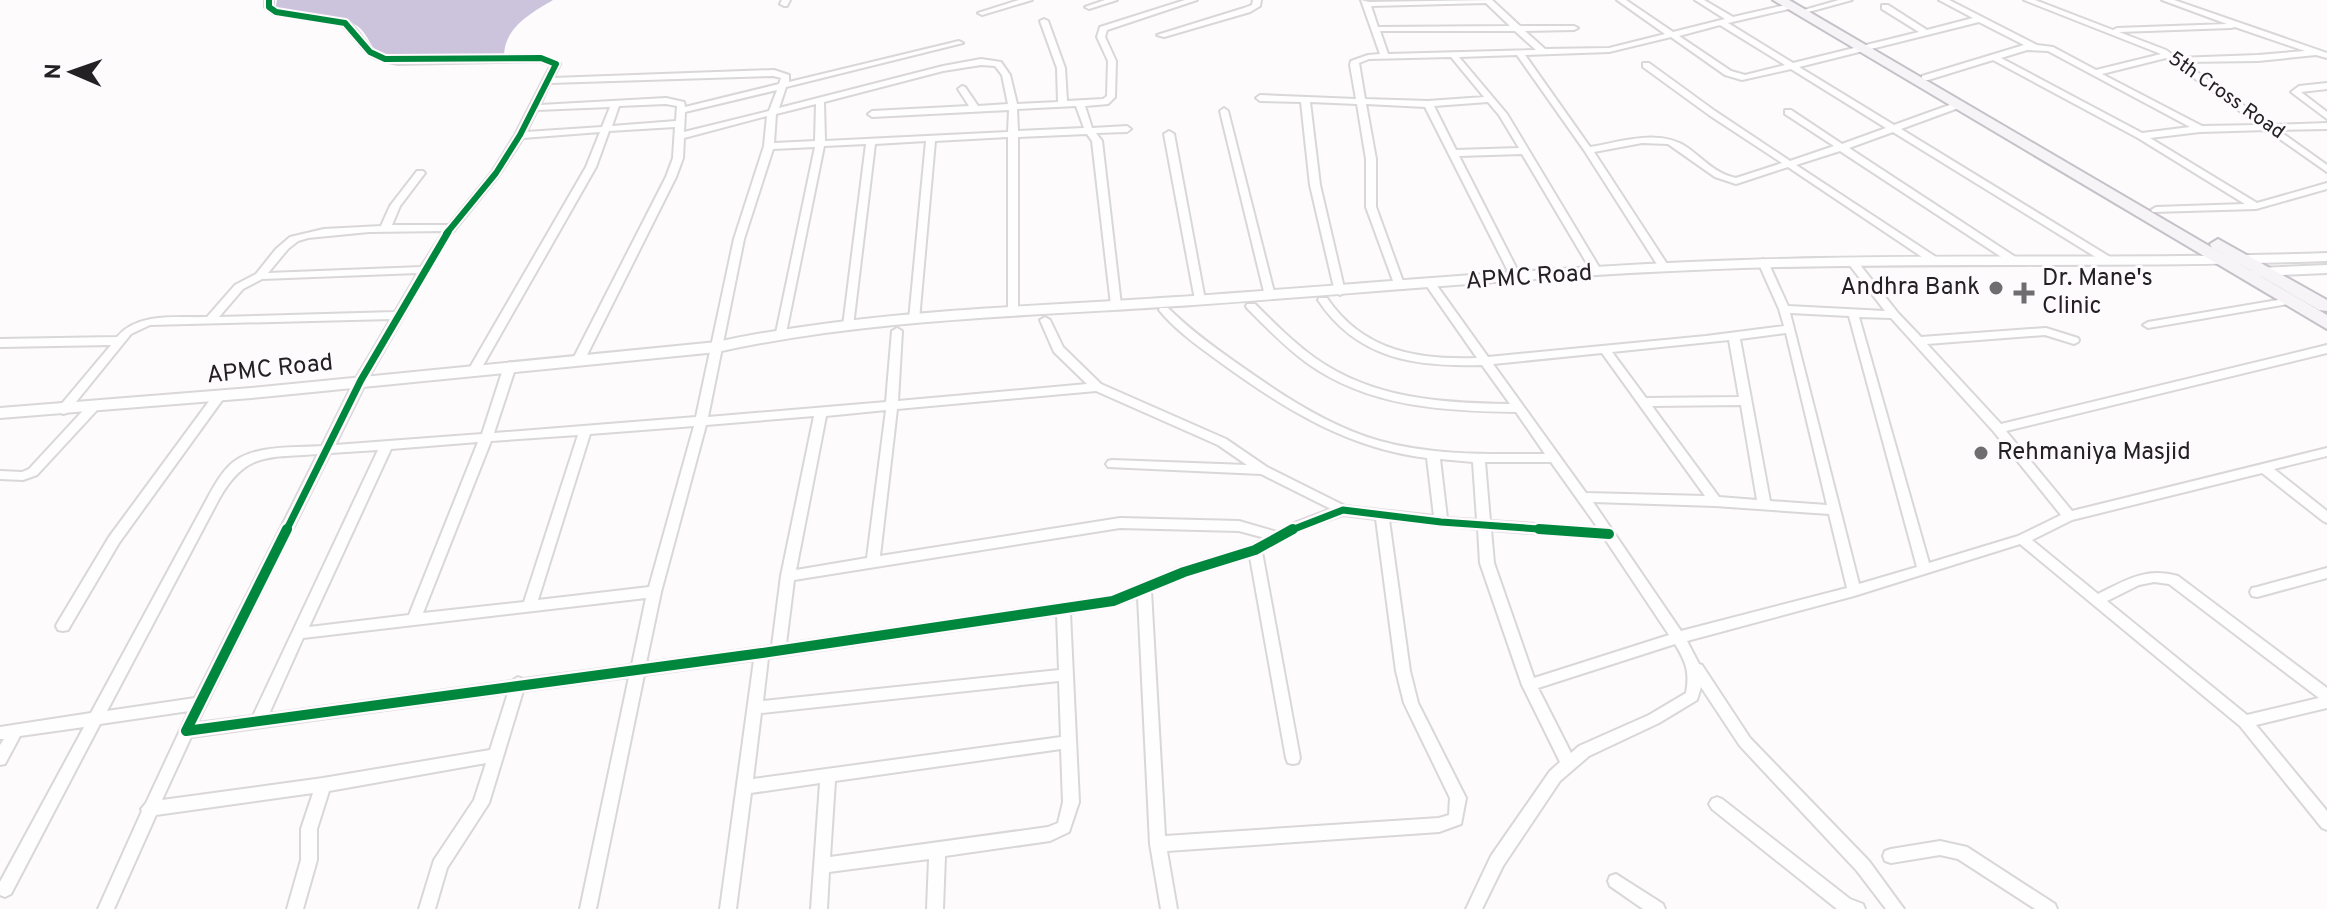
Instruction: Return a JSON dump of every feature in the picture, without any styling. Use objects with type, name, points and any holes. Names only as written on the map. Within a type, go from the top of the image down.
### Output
[{"type":"main road","points":[[1794,6],[2222,261],[2269,272],[2320,303]]},
{"type":"main road","points":[[1867,48],[2156,210],[2327,323]]},
{"type":"street","points":[[106,909],[197,704],[361,380],[450,228],[496,173],[520,135],[556,64],[547,58],[379,59],[365,50],[345,23],[276,12],[269,7],[269,0]]},
{"type":"street","points":[[982,13],[1028,0]]},
{"type":"street","points":[[1089,7],[1113,0]]},
{"type":"street","points":[[872,114],[1105,102],[1111,97],[1112,61],[1101,37],[1103,29],[1193,0]]},
{"type":"street","points":[[1161,35],[1247,10],[1256,6],[1257,0]]},
{"type":"street","points":[[1385,57],[1366,2],[1488,0],[1543,52]]},
{"type":"street","points":[[1621,0],[1735,76],[1751,77],[1980,19]]},
{"type":"street","points":[[1699,0],[1793,67],[2111,262]]},
{"type":"street","points":[[1400,287],[1371,207],[1371,159],[1355,61],[1385,57],[1609,50],[1794,6],[1848,0]]},
{"type":"street","points":[[1943,0],[2034,47],[2050,49],[2200,129]]},
{"type":"street","name":"5th Cross Road","points":[[2028,0],[2178,60],[2327,169]]},
{"type":"street","points":[[2166,0],[2327,56]]},
{"type":"street","points":[[1885,7],[1927,33]]},
{"type":"street","points":[[1044,21],[1061,68],[1063,105]]},
{"type":"street","points":[[2110,31],[2239,25]]},
{"type":"street","points":[[1374,29],[1574,28]]},
{"type":"street","points":[[682,110],[959,43]]},
{"type":"street","points":[[1925,78],[2034,47]]},
{"type":"street","points":[[2178,60],[2258,58],[2316,52]]},
{"type":"street","points":[[1520,54],[1588,150],[1664,267]]},
{"type":"street","points":[[2094,73],[2168,55]]},
{"type":"street","points":[[1454,56],[1490,99],[1597,272]]},
{"type":"street","points":[[1995,58],[2141,136],[2256,206]]},
{"type":"street","points":[[679,136],[943,69],[989,62],[1002,66],[1013,107],[1013,312]]},
{"type":"street","points":[[1646,65],[1789,165],[1935,261]]},
{"type":"street","points":[[547,81],[784,75],[784,85],[772,114],[769,146],[739,239],[701,421],[654,592],[588,909]]},
{"type":"street","points":[[2327,86],[2295,92],[2327,116]]},
{"type":"street","points":[[962,89],[975,108]]},
{"type":"street","points":[[1260,98],[1428,104],[1490,99]]},
{"type":"street","points":[[1305,100],[1315,185],[1340,292]]},
{"type":"street","points":[[533,108],[675,101],[681,104],[678,158],[671,177],[579,359]]},
{"type":"street","points":[[781,333],[820,144],[820,101]]},
{"type":"street","points":[[475,369],[591,167],[616,103]]},
{"type":"street","points":[[1080,104],[1082,118],[1097,141],[1116,305]]},
{"type":"street","points":[[1428,104],[1517,279]]},
{"type":"street","points":[[1588,150],[1665,140],[1732,181],[1789,165],[1958,105]]},
{"type":"street","points":[[1224,111],[1270,296]]},
{"type":"street","points":[[1788,112],[2013,260]]},
{"type":"street","points":[[520,135],[678,124]]},
{"type":"street","points":[[2141,136],[2267,125],[2327,126]]},
{"type":"street","points":[[769,146],[1127,129]]},
{"type":"street","points":[[1169,134],[1200,300]]},
{"type":"street","points":[[914,320],[931,139]]},
{"type":"street","points":[[848,326],[871,141]]},
{"type":"street","points":[[1455,153],[1523,151]]},
{"type":"street","points":[[385,229],[395,206],[420,173]]},
{"type":"street","points":[[2156,210],[2256,206],[2327,186]]},
{"type":"street","points":[[212,318],[239,287],[260,276],[285,247],[303,236],[385,229],[450,228]]},
{"type":"street","name":"APMC Road","points":[[735,345],[754,347],[897,331],[1323,300],[1664,267],[1955,269],[2244,266],[2327,257]]},
{"type":"street","name":"APMC Road","points":[[1855,267],[1935,261],[2222,261]]},
{"type":"street","points":[[1855,267],[1894,315],[1998,429],[2069,516]]},
{"type":"street","points":[[1765,268],[1790,329],[1854,591]]},
{"type":"street","name":"APMC Road","points":[[0,413],[219,396],[717,347],[781,333],[914,320],[1400,287],[1434,289],[1765,268]]},
{"type":"street","points":[[2269,272],[2327,269]]},
{"type":"street","points":[[260,276],[425,270]]},
{"type":"street","points":[[1434,289],[1609,534],[1745,742],[1863,866],[1896,909]]},
{"type":"street","points":[[1323,300],[1346,330],[1369,344],[1423,360],[1484,360],[1605,350],[1790,329]]},
{"type":"street","points":[[2148,325],[2290,301]]},
{"type":"street","points":[[1251,306],[1279,336],[1310,361],[1358,389],[1420,405],[1518,408]]},
{"type":"street","points":[[1784,309],[1894,315]]},
{"type":"street","points":[[1164,310],[1184,331],[1266,389],[1313,417],[1376,444],[1433,455],[1555,458]]},
{"type":"street","points":[[1853,313],[1924,569]]},
{"type":"street","points":[[63,410],[118,341],[137,325],[212,318],[398,315]]},
{"type":"street","points":[[1045,320],[1058,349],[1097,387],[1222,442],[1263,470],[1343,510],[1441,522],[1609,534]]},
{"type":"street","points":[[873,563],[892,406],[897,331]]},
{"type":"street","points":[[1919,341],[2046,331],[2074,340]]},
{"type":"street","points":[[1734,337],[1764,503]]},
{"type":"street","points":[[0,343],[118,341]]},
{"type":"street","points":[[1998,429],[2327,349]]},
{"type":"street","points":[[1605,350],[1715,501]]},
{"type":"street","points":[[414,620],[486,438],[510,366]]},
{"type":"street","points":[[5,889],[231,468],[251,456],[821,412],[1097,387]]},
{"type":"street","points":[[63,626],[114,540],[219,396]]},
{"type":"street","points":[[1643,402],[1746,401]]},
{"type":"street","points":[[0,475],[23,476],[33,472],[94,406]]},
{"type":"street","points":[[778,649],[788,576],[821,412]]},
{"type":"street","points":[[529,606],[585,430]]},
{"type":"street","points":[[258,721],[387,444]]},
{"type":"street","points":[[1529,685],[1676,638],[1854,591],[2022,539],[2069,516],[2327,452]]},
{"type":"street","points":[[1433,455],[1441,522]]},
{"type":"street","points":[[1479,458],[1487,563],[1529,685],[1569,765]]},
{"type":"street","points":[[1112,464],[1201,470],[1263,470]]},
{"type":"street","points":[[2263,467],[2327,518]]},
{"type":"street","points":[[1582,497],[1764,503],[1834,510]]},
{"type":"street","points":[[186,731],[518,683],[762,653],[1113,601],[1184,572],[1255,550],[1277,537],[1343,510]]},
{"type":"street","points":[[1158,844],[1439,825],[1456,819],[1458,798],[1411,703],[1400,662],[1382,516]]},
{"type":"street","points":[[788,576],[1120,523],[1239,526],[1277,537]]},
{"type":"street","points":[[2022,539],[2245,722],[2327,823]]},
{"type":"street","points":[[1255,550],[1293,758]]},
{"type":"street","points":[[2257,592],[2327,573]]},
{"type":"street","points":[[2098,600],[2146,577],[2160,576],[2173,580],[2327,696]]},
{"type":"street","points":[[1144,590],[1158,844],[1169,909]]},
{"type":"street","points":[[300,633],[654,592]]},
{"type":"street","points":[[823,865],[1024,839],[1059,831],[1068,816],[1071,802],[1063,608]]},
{"type":"street","points":[[728,909],[762,653]]},
{"type":"street","points":[[1474,909],[1497,861],[1555,776],[1584,751],[1654,719],[1692,696],[1696,677],[1693,664]]},
{"type":"street","points":[[755,708],[1065,675]]},
{"type":"street","points":[[427,909],[440,865],[481,803],[518,683]]},
{"type":"street","points":[[2245,722],[2327,702]]},
{"type":"street","points":[[0,733],[197,704]]},
{"type":"street","points":[[0,759],[16,730]]},
{"type":"street","points":[[744,787],[1068,742]]},
{"type":"street","points":[[149,809],[323,785],[496,755]]},
{"type":"street","points":[[819,909],[828,775]]},
{"type":"street","points":[[295,909],[309,860],[309,829],[323,785]]},
{"type":"street","points":[[1717,804],[1846,906],[1857,909]]},
{"type":"street","points":[[1891,856],[1940,848],[1961,852],[2049,909]]},
{"type":"street","points":[[935,909],[937,850]]},
{"type":"street","points":[[1616,881],[1657,909]]},
{"type":"shaded area","points":[[277,0],[553,0],[520,22],[509,37],[504,56],[424,62],[399,61],[381,55],[360,28],[346,21],[275,11]]},
{"type":"cycle path","points":[[269,0],[269,7],[276,12],[345,23],[370,52],[385,59],[541,58],[556,64],[520,135],[496,173],[444,237],[361,380],[186,731],[762,653],[1113,601],[1184,572],[1255,550],[1298,526],[1343,510],[1441,522],[1609,534]]},
{"type":"place","name":"Andhra Bank","points":[[1996,288]]},
{"type":"place","name":"Dr. Mane's Clinic","points":[[2024,293]]},
{"type":"place","name":"Rehmaniya Masjid","points":[[1981,453]]}]
